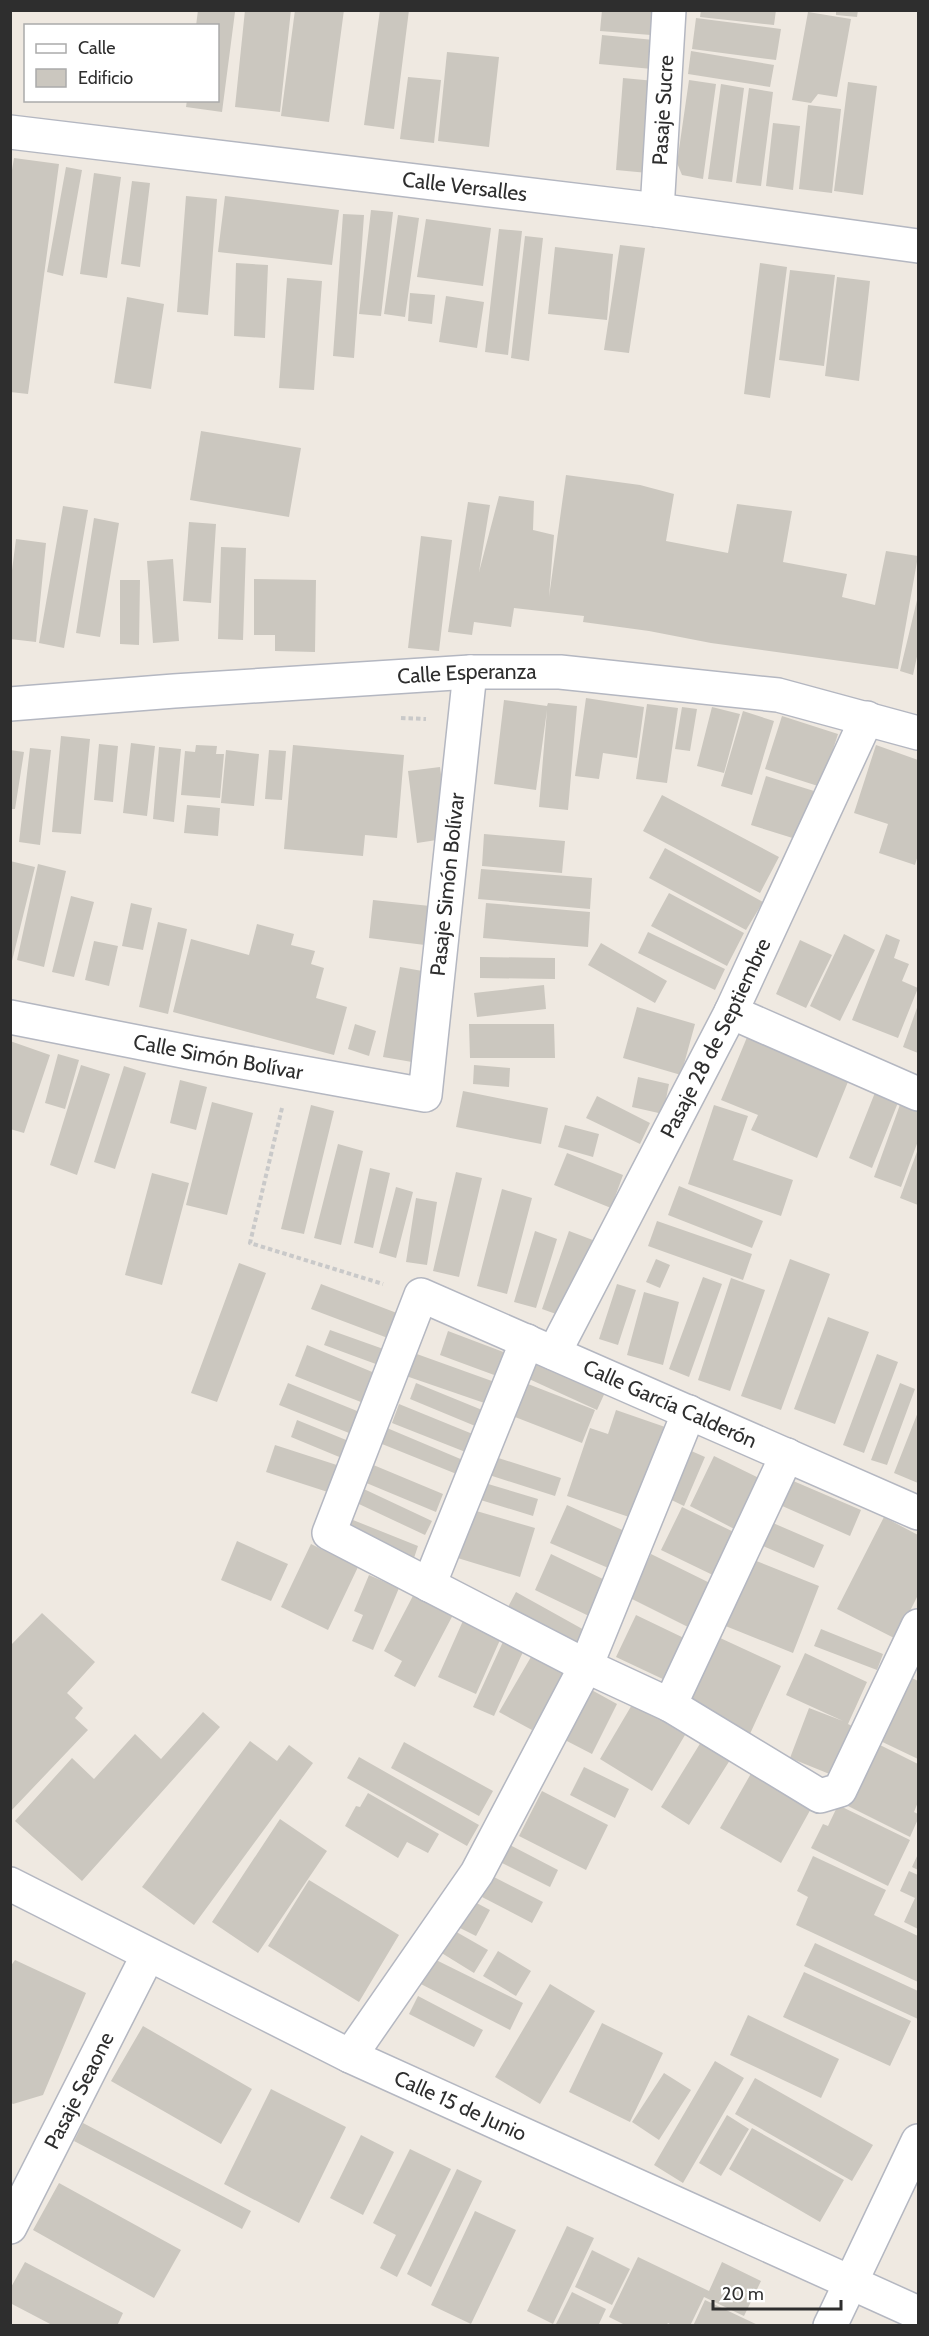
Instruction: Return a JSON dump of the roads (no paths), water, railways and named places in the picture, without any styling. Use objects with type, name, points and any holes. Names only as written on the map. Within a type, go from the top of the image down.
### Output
[{"type":"street","name":"Pasaje Sucre","points":[[657,210],[669,10]]},
{"type":"street","name":"Calle Versalles","points":[[10,132],[657,210],[918,246]]},
{"type":"street","name":"Calle Esperanza","points":[[10,704],[470,672],[560,672],[778,695],[867,717],[918,733]]},
{"type":"street","name":"Pasaje Simón Bolívar","points":[[425,1095],[470,672]]},
{"type":"street","name":"Pasaje 28 de Septiembre","points":[[429,1585],[541,1347],[731,1012],[867,717]]},
{"type":"street","points":[[731,1012],[918,1094]]},
{"type":"street","name":"Calle Simón Bolívar","points":[[10,1017],[425,1095]]},
{"type":"street","name":"Calle García Calderón","points":[[429,1585],[329,1533],[421,1295],[918,1512]]},
{"type":"street","points":[[350,2056],[477,1872],[586,1666],[689,1412]]},
{"type":"street","points":[[670,1705],[787,1455]]},
{"type":"street","points":[[429,1585],[586,1666],[670,1705],[820,1796],[840,1790],[918,1626]]},
{"type":"street","name":"Calle 15 de Junio","points":[[10,1884],[350,2056],[918,2313]]},
{"type":"street","name":"Pasaje Seaone","points":[[10,2227],[148,1955]]},
{"type":"street","points":[[830,2325],[918,2141]]}]
